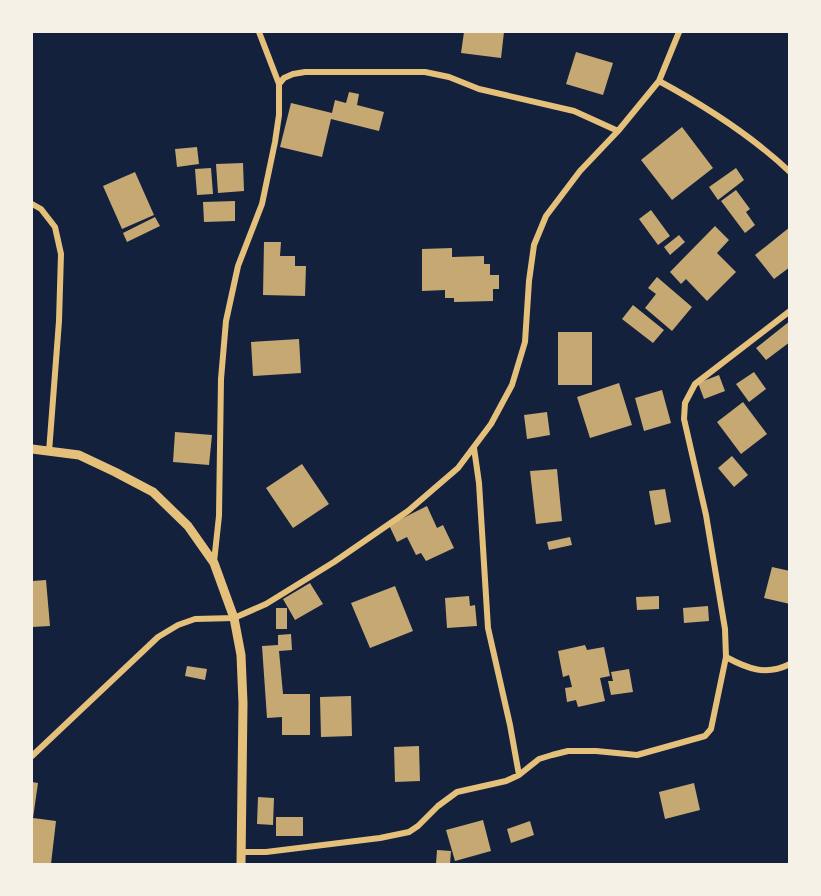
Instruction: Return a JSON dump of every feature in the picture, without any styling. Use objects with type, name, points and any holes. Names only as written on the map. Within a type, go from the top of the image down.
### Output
[{"type":"street","points":[[214,563],[219,516],[221,379],[226,321],[238,266],[262,204],[279,115],[279,84],[259,32]]},
{"type":"street","points":[[32,756],[158,637],[178,625],[195,620],[234,618],[266,604],[408,512],[458,468],[491,424],[512,385],[525,342],[534,245],[546,216],[580,171],[618,131],[659,81],[679,32]]},
{"type":"street","points":[[279,84],[284,78],[299,73],[425,72],[449,77],[478,89],[574,111],[618,131]]},
{"type":"street","points":[[659,81],[694,100],[737,129],[789,172]]},
{"type":"street","points":[[32,204],[41,208],[55,227],[61,254],[59,321],[49,452]]},
{"type":"street","points":[[241,852],[266,852],[380,838],[409,832],[457,792],[506,781],[519,775],[539,759],[568,752],[596,750],[637,755],[705,736],[711,729],[726,657],[725,630],[706,514],[684,419],[685,403],[695,384],[789,311]]},
{"type":"street","points":[[474,448],[489,628],[519,775]]},
{"type":"street","points":[[32,450],[79,455],[153,492],[188,526],[214,563],[234,618],[241,655],[243,703],[241,864]]},
{"type":"street","points":[[726,657],[753,670],[780,669],[789,664]]},
{"type":"building","points":[[464,32],[504,32],[501,58],[461,53]]},
{"type":"building","points":[[576,52],[613,63],[603,95],[566,84]]},
{"type":"building","points":[[349,92],[359,94],[357,105],[384,112],[379,131],[331,119],[322,157],[280,147],[291,103],[332,113],[335,100],[346,103]]},
{"type":"building","points":[[682,127],[713,168],[672,200],[641,160]]},
{"type":"building","points":[[197,147],[199,164],[177,167],[175,149]]},
{"type":"building","points":[[243,163],[244,191],[218,193],[216,164]]},
{"type":"building","points":[[211,168],[213,194],[197,195],[195,169]]},
{"type":"building","points":[[736,168],[744,180],[718,200],[709,187]]},
{"type":"building","points":[[135,172],[154,215],[122,229],[103,186]]},
{"type":"building","points":[[736,190],[750,209],[746,212],[755,225],[745,233],[721,201]]},
{"type":"building","points":[[235,201],[235,221],[204,222],[203,202]]},
{"type":"building","points":[[651,210],[670,236],[658,245],[639,219]]},
{"type":"building","points":[[155,217],[160,226],[127,242],[123,233]]},
{"type":"building","points":[[715,226],[729,240],[717,253],[736,272],[707,301],[686,279],[681,284],[670,272]]},
{"type":"building","points":[[790,227],[790,267],[774,279],[755,255]]},
{"type":"building","points":[[679,235],[685,242],[670,255],[664,247]]},
{"type":"building","points":[[264,242],[281,242],[280,256],[295,256],[295,266],[306,266],[305,296],[263,295]]},
{"type":"building","points":[[452,248],[452,257],[484,256],[484,264],[490,264],[490,275],[499,275],[499,289],[493,289],[493,301],[454,302],[454,298],[445,298],[445,290],[422,291],[422,249]]},
{"type":"building","points":[[657,277],[692,307],[672,331],[645,308],[656,294],[648,288]]},
{"type":"building","points":[[633,305],[664,330],[653,343],[622,319]]},
{"type":"building","points":[[790,321],[790,342],[766,360],[756,348]]},
{"type":"building","points":[[558,332],[592,332],[592,385],[558,385]]},
{"type":"building","points":[[299,339],[301,373],[253,376],[251,342]]},
{"type":"building","points":[[754,372],[766,389],[749,402],[736,384]]},
{"type":"building","points":[[719,375],[725,391],[704,399],[698,383]]},
{"type":"building","points":[[619,383],[632,425],[590,438],[577,397]]},
{"type":"building","points":[[662,390],[671,423],[644,431],[635,398]]},
{"type":"building","points":[[743,402],[767,434],[741,454],[717,422]]},
{"type":"building","points":[[547,412],[550,435],[527,439],[524,415]]},
{"type":"building","points":[[175,432],[212,435],[209,465],[173,462]]},
{"type":"building","points":[[732,456],[748,475],[734,487],[718,468]]},
{"type":"building","points":[[302,464],[329,504],[293,528],[266,488]]},
{"type":"building","points":[[557,469],[562,521],[536,524],[530,471]]},
{"type":"building","points":[[665,489],[671,522],[655,525],[649,491]]},
{"type":"building","points":[[427,506],[437,528],[443,525],[454,548],[426,561],[421,553],[416,555],[407,537],[397,542],[389,525]]},
{"type":"building","points":[[570,537],[572,545],[549,550],[547,542]]},
{"type":"building","points":[[772,567],[790,571],[790,604],[764,598]]},
{"type":"building","points":[[46,580],[50,626],[32,627],[32,581]]},
{"type":"building","points":[[310,583],[323,604],[295,620],[283,599]]},
{"type":"building","points":[[395,586],[413,631],[370,648],[351,603]]},
{"type":"building","points":[[469,596],[470,606],[475,605],[477,626],[447,628],[445,598]]},
{"type":"building","points":[[659,596],[659,609],[637,610],[636,597]]},
{"type":"building","points":[[708,606],[709,621],[684,623],[683,608]]},
{"type":"building","points":[[276,608],[287,608],[287,629],[276,629]]},
{"type":"building","points":[[291,634],[292,650],[279,651],[283,694],[310,694],[310,735],[282,735],[282,717],[267,718],[262,646],[278,645],[278,635]]},
{"type":"building","points":[[585,645],[587,650],[604,647],[610,676],[600,678],[605,701],[578,707],[576,700],[567,702],[565,688],[572,687],[569,675],[563,677],[558,651]]},
{"type":"building","points":[[187,666],[207,669],[205,680],[185,676]]},
{"type":"building","points":[[629,669],[633,692],[611,695],[608,681],[613,681],[611,672]]},
{"type":"building","points":[[351,696],[352,736],[321,737],[320,697]]},
{"type":"building","points":[[419,746],[420,781],[395,782],[394,747]]},
{"type":"building","points":[[32,782],[38,783],[33,818],[56,821],[51,864],[32,864]]},
{"type":"building","points":[[694,783],[700,810],[665,819],[659,792]]},
{"type":"building","points":[[258,797],[274,798],[273,825],[257,824]]},
{"type":"building","points":[[276,817],[303,817],[303,836],[276,836]]},
{"type":"building","points":[[483,820],[491,851],[455,861],[446,830]]},
{"type":"building","points":[[530,821],[534,835],[511,843],[507,829]]},
{"type":"building","points":[[437,850],[451,851],[450,864],[436,864]]}]
